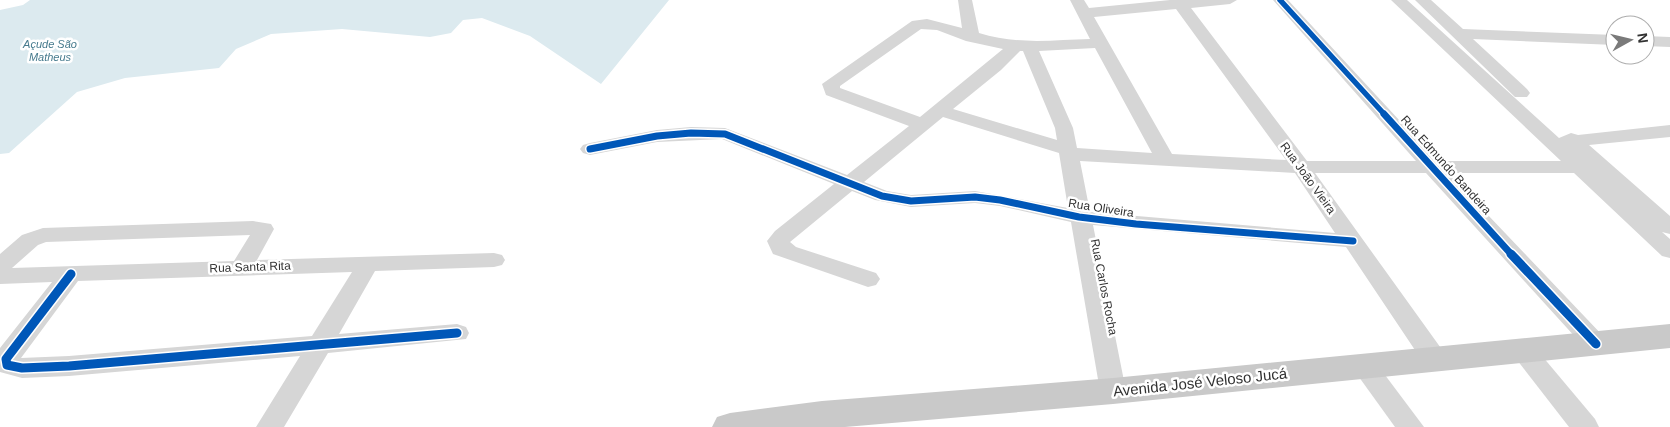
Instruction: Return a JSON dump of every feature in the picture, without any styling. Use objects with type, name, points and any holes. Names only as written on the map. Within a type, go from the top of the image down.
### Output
[{"type":"main road","name":"Avenida José Veloso Jucá","points":[[730,427],[822,421],[1434,358],[1670,336]]},
{"type":"street","points":[[965,0],[972,38]]},
{"type":"street","points":[[1166,161],[1099,43],[1081,6],[1230,0]]},
{"type":"street","name":"Rua Edmundo Bandeira","points":[[1280,0],[1523,269],[1596,344]]},
{"type":"street","points":[[1398,0],[1446,46],[1670,227]]},
{"type":"street","points":[[1422,0],[1564,142],[1579,167],[1670,251]]},
{"type":"street","name":"Rua João Vieira","points":[[1178,2],[1301,167],[1434,358]]},
{"type":"street","points":[[921,124],[832,91],[831,84],[918,24],[931,25],[972,38],[1022,46],[1099,43]]},
{"type":"street","points":[[1457,34],[1605,40]]},
{"type":"street","points":[[1655,41],[1670,42]]},
{"type":"street","points":[[868,278],[788,252],[778,246],[778,242],[782,236],[921,124],[1022,46]]},
{"type":"street","name":"Rua Carlos Rocha","points":[[1022,46],[1064,128],[1079,217],[1113,391]]},
{"type":"street","points":[[939,110],[1069,153],[1166,161],[1301,167],[1579,167]]},
{"type":"street","points":[[1564,142],[1670,131]]},
{"type":"street","name":"Rua Oliveira","points":[[590,149],[626,140],[655,136],[702,133],[725,134],[882,196],[911,201],[975,197],[1000,200],[1079,217],[1136,224],[1353,241]]},
{"type":"street","points":[[2,273],[30,240],[42,235],[254,228],[262,230],[242,267]]},
{"type":"street","name":"Rua Santa Rita","points":[[2,273],[71,274],[494,260]]},
{"type":"street","points":[[270,427],[369,263]]},
{"type":"street","points":[[71,274],[6,359],[7,366],[22,368],[69,366],[457,333]]},
{"type":"street","points":[[1523,351],[1585,427]]},
{"type":"street","points":[[1364,366],[1410,427]]},
{"type":"water","name":"Açude São Matheus","points":[[30,0],[669,0],[601,84],[530,36],[482,18],[463,20],[451,33],[430,37],[342,29],[271,34],[236,49],[219,68],[125,78],[77,92],[9,153],[0,154],[0,10],[23,5]]},
{"type":"cycle path","points":[[1280,0],[1596,344]]},
{"type":"cycle path","points":[[590,149],[623,141],[674,134],[725,134],[882,196],[911,201],[975,197],[1000,200],[1079,217],[1136,224],[1353,241]]},
{"type":"cycle path","points":[[71,274],[6,359],[7,365],[22,368],[69,366],[457,333]]}]
